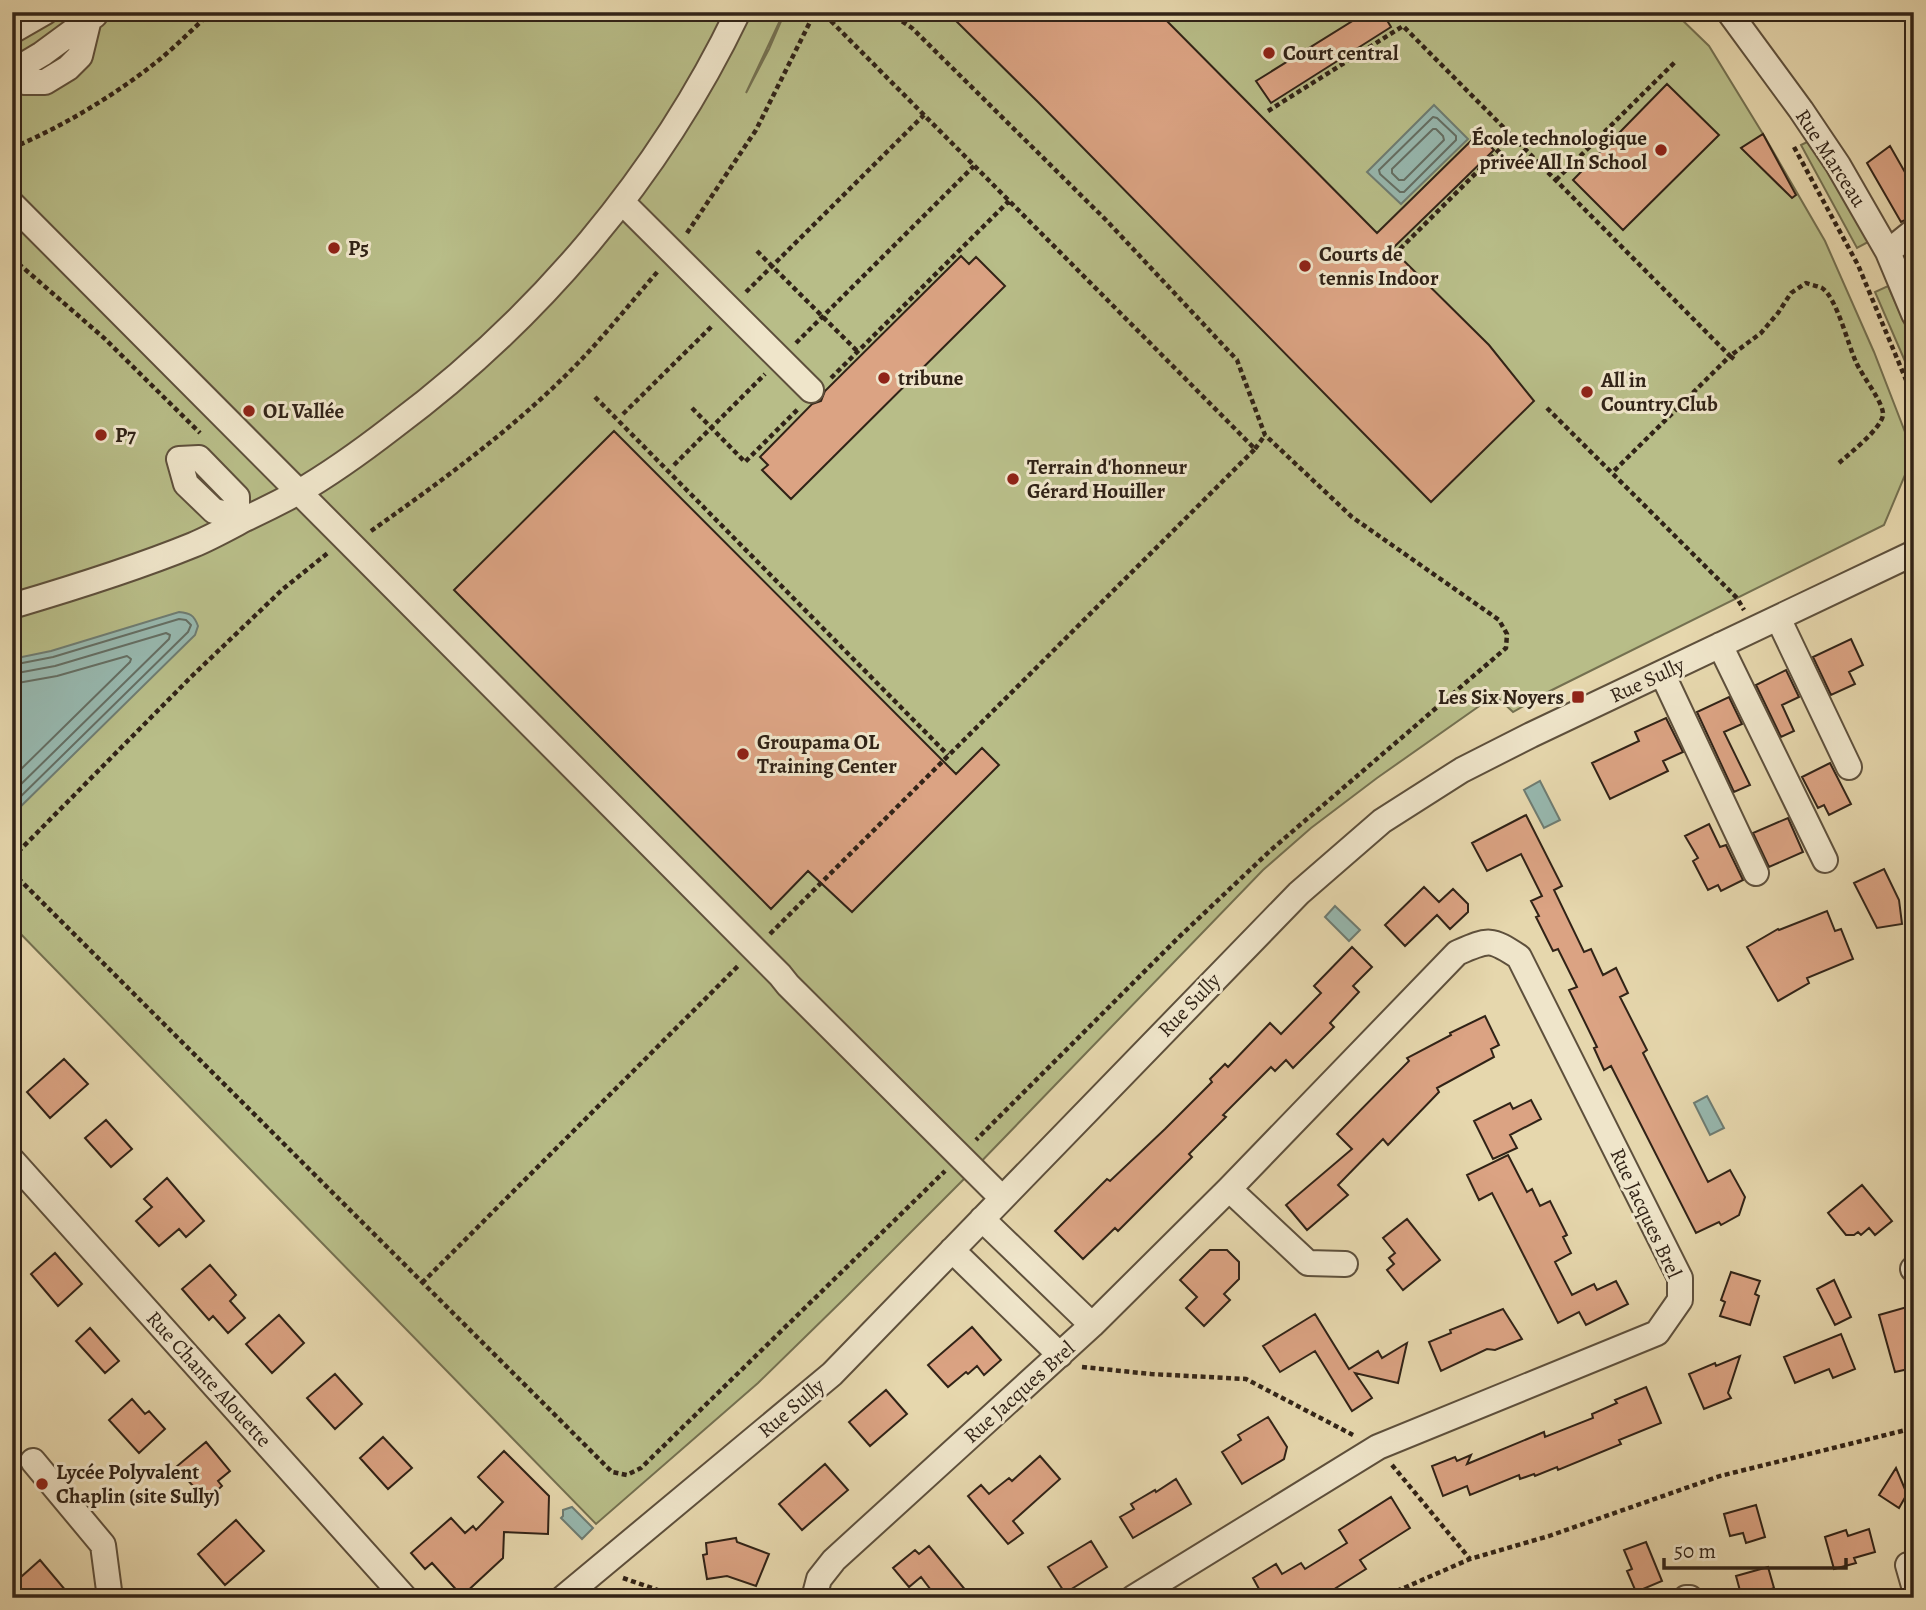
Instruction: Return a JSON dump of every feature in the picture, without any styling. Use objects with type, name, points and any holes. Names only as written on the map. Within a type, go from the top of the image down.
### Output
[{"type":"street","points":[[12,31],[45,12]]},
{"type":"street","points":[[12,606],[101,580],[195,544],[240,518],[298,492],[357,454],[427,402],[542,296],[601,230],[651,161],[695,92],[738,12]]},
{"type":"street","name":"Rue Marceau","points":[[1729,12],[1838,165],[1888,252],[1914,314]]},
{"type":"street","points":[[12,63],[19,52],[51,33],[94,16]]},
{"type":"street","points":[[12,76],[94,16]]},
{"type":"street","points":[[622,202],[814,392]]},
{"type":"street","points":[[12,204],[1002,1198]]},
{"type":"street","points":[[1888,252],[1914,232]]},
{"type":"street","points":[[173,452],[240,518]]},
{"type":"street","name":"Rue Sully","points":[[563,1598],[832,1374],[1299,893],[1382,821],[1462,770],[1531,735],[1914,553]]},
{"type":"street","points":[[1767,623],[1849,767]]},
{"type":"street","points":[[1720,645],[1825,860]]},
{"type":"street","points":[[1662,673],[1756,873]]},
{"type":"street","name":"Rue Jacques Brel","points":[[814,1598],[819,1579],[834,1560],[1092,1325],[1457,953],[1480,943],[1497,943],[1520,957],[1680,1278],[1679,1300],[1657,1332],[1378,1447],[1133,1598]]},
{"type":"street","name":"Rue Chante Alouette","points":[[12,1160],[405,1598]]},
{"type":"street","points":[[1229,1188],[1308,1263],[1345,1264]]},
{"type":"street","points":[[982,1219],[1092,1325]]},
{"type":"street","points":[[952,1250],[1059,1355]]},
{"type":"street","points":[[33,1461],[103,1545],[110,1598]]},
{"type":"path","points":[[12,148],[38,137],[103,100],[159,60],[211,12]]},
{"type":"path","points":[[12,858],[191,677],[283,589],[333,549],[362,537],[429,490],[512,424],[578,363],[674,253],[756,130],[815,12]]},
{"type":"path","points":[[822,12],[1255,449]]},
{"type":"path","points":[[12,872],[612,1472],[627,1475],[641,1468],[1180,936],[1272,849],[1506,648],[1507,634],[1499,621],[1352,517],[1265,435],[1237,360],[1107,221],[912,28],[888,12]]},
{"type":"path","points":[[1268,111],[1403,26],[1732,357]]},
{"type":"path","points":[[1556,180],[1675,62]]},
{"type":"path","points":[[623,414],[924,116]]},
{"type":"path","points":[[1400,249],[1513,136]]},
{"type":"path","points":[[1790,141],[1858,265],[1914,399]]},
{"type":"path","points":[[674,465],[974,166]]},
{"type":"path","points":[[692,408],[745,462],[1009,201]]},
{"type":"path","points":[[757,251],[858,351]]},
{"type":"path","points":[[12,258],[104,338],[208,441]]},
{"type":"path","points":[[1612,473],[1732,357],[1761,333],[1791,293],[1806,284],[1822,288],[1834,305],[1856,364],[1880,402],[1883,414],[1880,424],[1839,463]]},
{"type":"path","points":[[595,397],[948,755]]},
{"type":"path","points":[[1547,408],[1737,598],[1767,623]]},
{"type":"path","points":[[422,1283],[1255,449],[1265,435]]},
{"type":"path","points":[[1059,1355],[1074,1366],[1151,1374],[1246,1379],[1378,1447],[1470,1559]]},
{"type":"path","points":[[1381,1598],[1470,1559],[1549,1536],[1720,1476],[1914,1428]]},
{"type":"path","points":[[602,1566],[623,1578],[688,1598]]},
{"type":"green space","name":"Groupama OL Training Center","points":[[12,12],[784,12],[746,93],[785,12],[1674,12],[1709,46],[1825,241],[1874,352],[1905,432],[1905,475],[1884,525],[1513,712],[1495,695],[1311,828],[1263,870],[973,1170],[758,1383],[596,1524],[12,925]]},
{"type":"green space","points":[[1811,140],[1868,242],[1857,248],[1801,145]]},
{"type":"green space","points":[[1888,286],[1914,345],[1914,382],[1875,292]]},
{"type":"water","points":[[1434,105],[1468,139],[1401,204],[1367,172]]},
{"type":"water","points":[[179,612],[189,614],[195,619],[198,626],[195,635],[12,815],[12,659],[51,651]]},
{"type":"water","points":[[1540,781],[1560,820],[1544,828],[1524,790]]},
{"type":"water","points":[[1335,906],[1360,930],[1349,941],[1325,917]]},
{"type":"water","points":[[1707,1096],[1724,1128],[1710,1135],[1694,1103]]},
{"type":"water","points":[[572,1507],[593,1528],[582,1539],[561,1518],[563,1510]]},
{"type":"building","name":"Courts de tennis Indoor","points":[[947,12],[1158,12],[1377,233],[1478,134],[1494,150],[1392,249],[1489,345],[1534,401],[1431,502]]},
{"type":"building","points":[[1367,12],[1382,12],[1391,27],[1271,103],[1256,81]]},
{"type":"building","points":[[1667,84],[1719,135],[1623,230],[1573,180]]},
{"type":"building","points":[[1763,134],[1796,195],[1792,198],[1741,148]]},
{"type":"building","points":[[1890,146],[1914,188],[1914,216],[1901,222],[1867,163]]},
{"type":"building","name":"tribune","points":[[961,256],[969,264],[976,257],[1005,286],[791,499],[762,470],[768,465],[760,457],[812,404],[821,401],[825,391]]},
{"type":"building","points":[[614,431],[956,774],[982,748],[999,765],[852,912],[808,871],[771,909],[454,590]]},
{"type":"building","points":[[1851,639],[1863,665],[1849,672],[1855,684],[1831,695],[1813,657]]},
{"type":"building","points":[[1786,670],[1799,697],[1782,705],[1794,731],[1781,737],[1756,685]]},
{"type":"building","points":[[1729,697],[1742,724],[1724,732],[1750,785],[1734,792],[1697,712]]},
{"type":"building","points":[[1666,718],[1683,752],[1663,761],[1668,771],[1610,799],[1592,763],[1639,741],[1635,732]]},
{"type":"building","points":[[1830,763],[1851,804],[1829,815],[1824,805],[1818,808],[1802,777]]},
{"type":"building","points":[[1526,815],[1562,886],[1554,890],[1584,952],[1591,949],[1603,975],[1616,968],[1628,993],[1620,997],[1647,1050],[1643,1053],[1708,1182],[1730,1170],[1745,1197],[1739,1215],[1721,1225],[1719,1222],[1696,1233],[1611,1066],[1604,1070],[1594,1048],[1597,1047],[1569,990],[1577,987],[1558,949],[1553,951],[1536,917],[1539,916],[1531,901],[1542,896],[1521,854],[1487,871],[1472,843]]},
{"type":"building","points":[[1788,818],[1803,852],[1769,867],[1753,833]]},
{"type":"building","points":[[1709,824],[1720,847],[1726,845],[1743,880],[1721,891],[1718,885],[1708,890],[1693,861],[1698,858],[1685,836]]},
{"type":"building","points":[[1884,869],[1899,900],[1902,924],[1877,928],[1854,883]]},
{"type":"building","points":[[1424,887],[1439,902],[1453,889],[1468,904],[1468,912],[1450,929],[1437,915],[1405,946],[1385,925]]},
{"type":"building","points":[[1827,911],[1835,931],[1841,929],[1853,959],[1807,978],[1809,983],[1778,1001],[1747,947],[1778,929]]},
{"type":"building","points":[[1352,947],[1372,967],[1353,986],[1359,992],[1330,1023],[1334,1027],[1293,1068],[1286,1060],[1275,1071],[1271,1067],[1223,1115],[1226,1117],[1189,1154],[1192,1157],[1118,1231],[1115,1228],[1083,1259],[1055,1231],[1107,1179],[1110,1181],[1165,1129],[1212,1082],[1210,1079],[1225,1064],[1228,1067],[1270,1023],[1281,1034],[1321,993],[1314,986]]},
{"type":"building","points":[[1485,1016],[1499,1045],[1491,1049],[1494,1057],[1437,1088],[1439,1092],[1388,1145],[1383,1139],[1338,1185],[1348,1195],[1307,1230],[1286,1205],[1352,1149],[1337,1134],[1409,1061],[1407,1058]]},
{"type":"building","points":[[64,1059],[88,1084],[50,1118],[27,1092]]},
{"type":"building","points":[[1531,1100],[1541,1119],[1510,1135],[1517,1148],[1493,1159],[1474,1121],[1510,1103],[1513,1109]]},
{"type":"building","points":[[106,1120],[132,1149],[111,1167],[85,1138]]},
{"type":"building","points":[[1508,1155],[1527,1192],[1532,1189],[1540,1206],[1550,1201],[1567,1235],[1563,1237],[1571,1253],[1555,1262],[1572,1295],[1594,1284],[1597,1290],[1616,1281],[1628,1304],[1586,1325],[1579,1312],[1558,1323],[1492,1193],[1479,1200],[1467,1175]]},
{"type":"building","points":[[167,1178],[204,1221],[186,1237],[179,1229],[159,1246],[136,1221],[152,1207],[144,1199]]},
{"type":"building","points":[[1862,1185],[1892,1221],[1875,1235],[1869,1228],[1861,1235],[1858,1232],[1846,1235],[1828,1213]]},
{"type":"building","points":[[1407,1219],[1440,1260],[1403,1290],[1387,1270],[1394,1264],[1389,1258],[1395,1253],[1383,1238]]},
{"type":"building","points":[[1210,1250],[1227,1250],[1239,1262],[1239,1279],[1224,1294],[1230,1300],[1204,1326],[1186,1308],[1197,1297],[1180,1280]]},
{"type":"building","points":[[55,1253],[82,1284],[58,1306],[31,1274]]},
{"type":"building","points":[[210,1265],[236,1295],[230,1301],[245,1318],[228,1333],[213,1316],[209,1320],[182,1289]]},
{"type":"building","points":[[1731,1272],[1760,1281],[1755,1294],[1759,1296],[1750,1325],[1720,1316],[1725,1302],[1721,1300]]},
{"type":"building","points":[[1834,1280],[1851,1317],[1835,1325],[1817,1289]]},
{"type":"building","points":[[1914,1305],[1914,1352],[1909,1353],[1913,1368],[1895,1372],[1879,1315]]},
{"type":"building","points":[[1503,1309],[1522,1339],[1495,1350],[1487,1349],[1441,1371],[1429,1342],[1451,1333],[1450,1330]]},
{"type":"building","points":[[1315,1314],[1349,1369],[1378,1351],[1382,1358],[1407,1343],[1398,1383],[1355,1373],[1372,1398],[1352,1411],[1315,1351],[1280,1372],[1263,1346]]},
{"type":"building","points":[[279,1315],[304,1343],[272,1373],[246,1344]]},
{"type":"building","points":[[972,1327],[1001,1360],[984,1375],[977,1366],[948,1387],[928,1365]]},
{"type":"building","points":[[90,1328],[119,1361],[105,1373],[76,1341]]},
{"type":"building","points":[[1841,1334],[1855,1369],[1833,1378],[1829,1369],[1795,1383],[1784,1357]]},
{"type":"building","points":[[1740,1356],[1728,1393],[1731,1398],[1704,1409],[1689,1374]]},
{"type":"building","points":[[335,1374],[362,1404],[335,1429],[307,1398]]},
{"type":"building","points":[[1646,1387],[1661,1423],[1619,1440],[1621,1444],[1558,1470],[1557,1467],[1520,1479],[1519,1475],[1470,1495],[1467,1486],[1443,1496],[1432,1466],[1455,1457],[1457,1461],[1471,1455],[1467,1464],[1544,1432],[1545,1437],[1593,1418],[1592,1414],[1617,1403],[1615,1400]]},
{"type":"building","points":[[886,1390],[907,1414],[870,1446],[849,1422]]},
{"type":"building","points":[[132,1399],[145,1414],[149,1411],[165,1429],[139,1453],[109,1420]]},
{"type":"building","points":[[1268,1417],[1287,1447],[1284,1459],[1242,1484],[1222,1452],[1241,1440],[1238,1435]]},
{"type":"building","points":[[383,1437],[412,1468],[388,1489],[360,1458]]},
{"type":"building","points":[[206,1442],[230,1471],[218,1481],[222,1486],[211,1496],[202,1496],[176,1467]]},
{"type":"building","points":[[504,1451],[549,1496],[548,1534],[504,1532],[503,1558],[462,1596],[432,1563],[425,1569],[411,1553],[451,1518],[465,1533],[473,1526],[476,1530],[503,1502],[478,1477]]},
{"type":"building","points":[[1040,1456],[1060,1479],[1013,1521],[1023,1533],[1008,1544],[968,1496],[981,1485],[989,1494],[1009,1478],[1012,1481]]},
{"type":"building","points":[[825,1464],[848,1490],[802,1530],[779,1504]]},
{"type":"building","points":[[1896,1468],[1907,1494],[1899,1508],[1879,1495]]},
{"type":"building","points":[[1176,1479],[1191,1504],[1133,1538],[1120,1517],[1134,1509],[1131,1504]]},
{"type":"building","points":[[1391,1497],[1410,1528],[1360,1560],[1366,1569],[1320,1598],[1264,1598],[1253,1578],[1276,1564],[1282,1574],[1301,1563],[1305,1569],[1347,1543],[1339,1530]]},
{"type":"building","points":[[1756,1505],[1765,1537],[1746,1543],[1743,1533],[1730,1536],[1724,1514]]},
{"type":"building","points":[[236,1520],[264,1551],[225,1585],[198,1554]]},
{"type":"building","points":[[1869,1529],[1875,1552],[1854,1558],[1856,1563],[1834,1569],[1825,1537],[1846,1530],[1848,1536]]},
{"type":"building","points":[[736,1538],[737,1542],[769,1554],[756,1586],[727,1576],[707,1579],[703,1555],[707,1554],[706,1543]]},
{"type":"building","points":[[1091,1541],[1107,1567],[1065,1593],[1048,1567]]},
{"type":"building","points":[[1646,1542],[1662,1581],[1636,1592],[1627,1571],[1632,1569],[1624,1550]]},
{"type":"building","points":[[929,1546],[972,1598],[937,1598],[921,1577],[909,1587],[893,1568],[915,1550],[919,1554]]},
{"type":"building","points":[[40,1560],[72,1598],[12,1598],[12,1585]]},
{"type":"building","points":[[1768,1567],[1774,1588],[1769,1590],[1772,1598],[1742,1598],[1736,1576]]},
{"type":"place","name":"Court central","points":[[1269,53]]},
{"type":"place","name":"École technologique privée All In School","points":[[1661,150]]},
{"type":"place","name":"P5","points":[[334,248]]},
{"type":"place","name":"Courts de tennis Indoor","points":[[1305,266]]},
{"type":"place","name":"tribune","points":[[884,378]]},
{"type":"place","name":"All in Country Club","points":[[1587,392]]},
{"type":"place","name":"OL Vallée","points":[[249,411]]},
{"type":"place","name":"P7","points":[[101,435]]},
{"type":"place","name":"Terrain d'honneur Gérard Houiller","points":[[1013,479]]},
{"type":"place","name":"Les Six Noyers","points":[[1578,697]]},
{"type":"place","name":"Groupama OL Training Center","points":[[743,754]]},
{"type":"place","name":"Lycée Polyvalent Chaplin (site Sully)","points":[[42,1484]]}]
